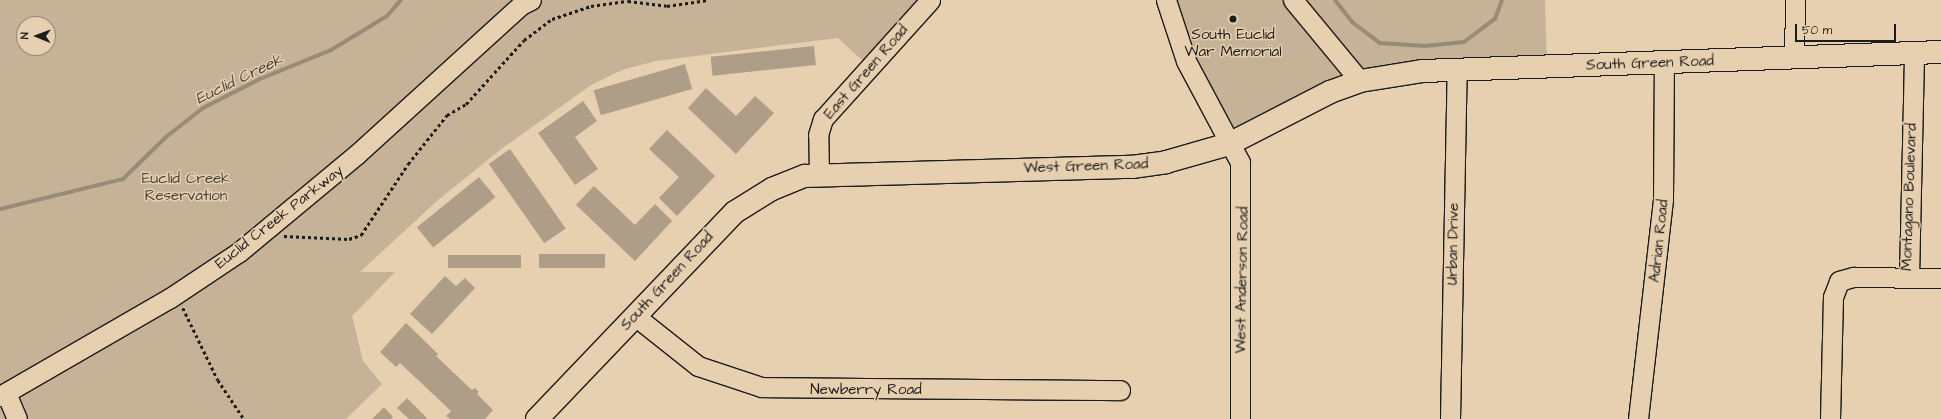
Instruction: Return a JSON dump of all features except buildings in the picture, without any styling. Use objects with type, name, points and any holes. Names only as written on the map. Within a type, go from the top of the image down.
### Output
[{"type":"main road","name":"South Green Road","points":[[1360,81],[1423,70],[1941,52]]},
{"type":"main road","name":"West Green Road","points":[[819,174],[1132,167],[1229,144],[1308,101],[1360,81]]},
{"type":"main road","name":"South Green Road","points":[[537,419],[735,212],[778,186],[819,174]]},
{"type":"street","name":"Euclid Creek Parkway","points":[[3,394],[170,298],[238,252],[356,155],[522,4],[531,0]]},
{"type":"street","name":"East Green Road","points":[[819,174],[818,135],[823,119],[930,0]]},
{"type":"street","name":"West Anderson Road","points":[[1166,0],[1181,50],[1229,144],[1240,162],[1243,176],[1240,419]]},
{"type":"street","points":[[1293,0],[1360,81]]},
{"type":"street","points":[[1794,58],[1795,0]]},
{"type":"street","name":"Montagano Boulevard","points":[[1830,419],[1835,287],[1845,278],[1909,277],[1914,54]]},
{"type":"street","name":"Adrian Road","points":[[1638,419],[1663,198],[1664,62]]},
{"type":"street","name":"Urban Drive","points":[[1450,419],[1457,69]]},
{"type":"street","points":[[1909,277],[1941,278]]},
{"type":"street","name":"Newberry Road","points":[[635,316],[698,366],[761,387],[1120,390]]},
{"type":"street","points":[[3,394],[17,419]]},
{"type":"path","points":[[281,237],[317,235],[349,239],[361,235],[408,164],[447,115],[466,104],[524,40],[552,19],[598,5],[628,1],[667,6],[708,0]]},
{"type":"path","points":[[188,301],[182,306],[222,387],[244,419]]},
{"type":"green space","name":"Euclid Creek Reservation","points":[[0,0],[922,0],[864,62],[838,38],[656,61],[622,70],[591,85],[504,147],[438,200],[360,272],[395,272],[352,316],[363,361],[382,384],[346,419],[0,419]]},
{"type":"green space","points":[[1166,0],[1545,0],[1547,66],[1389,75],[1229,144]]},
{"type":"waterway","name":"Euclid Creek","points":[[0,209],[123,179],[166,137],[203,108],[260,79],[331,50],[387,16],[401,0]]},
{"type":"waterway","name":"Euclid Creek","points":[[1335,0],[1352,22],[1380,43],[1425,46],[1464,42],[1495,19],[1502,0]]},
{"type":"place","name":"South Euclid War Memorial","points":[[1233,19]]}]
